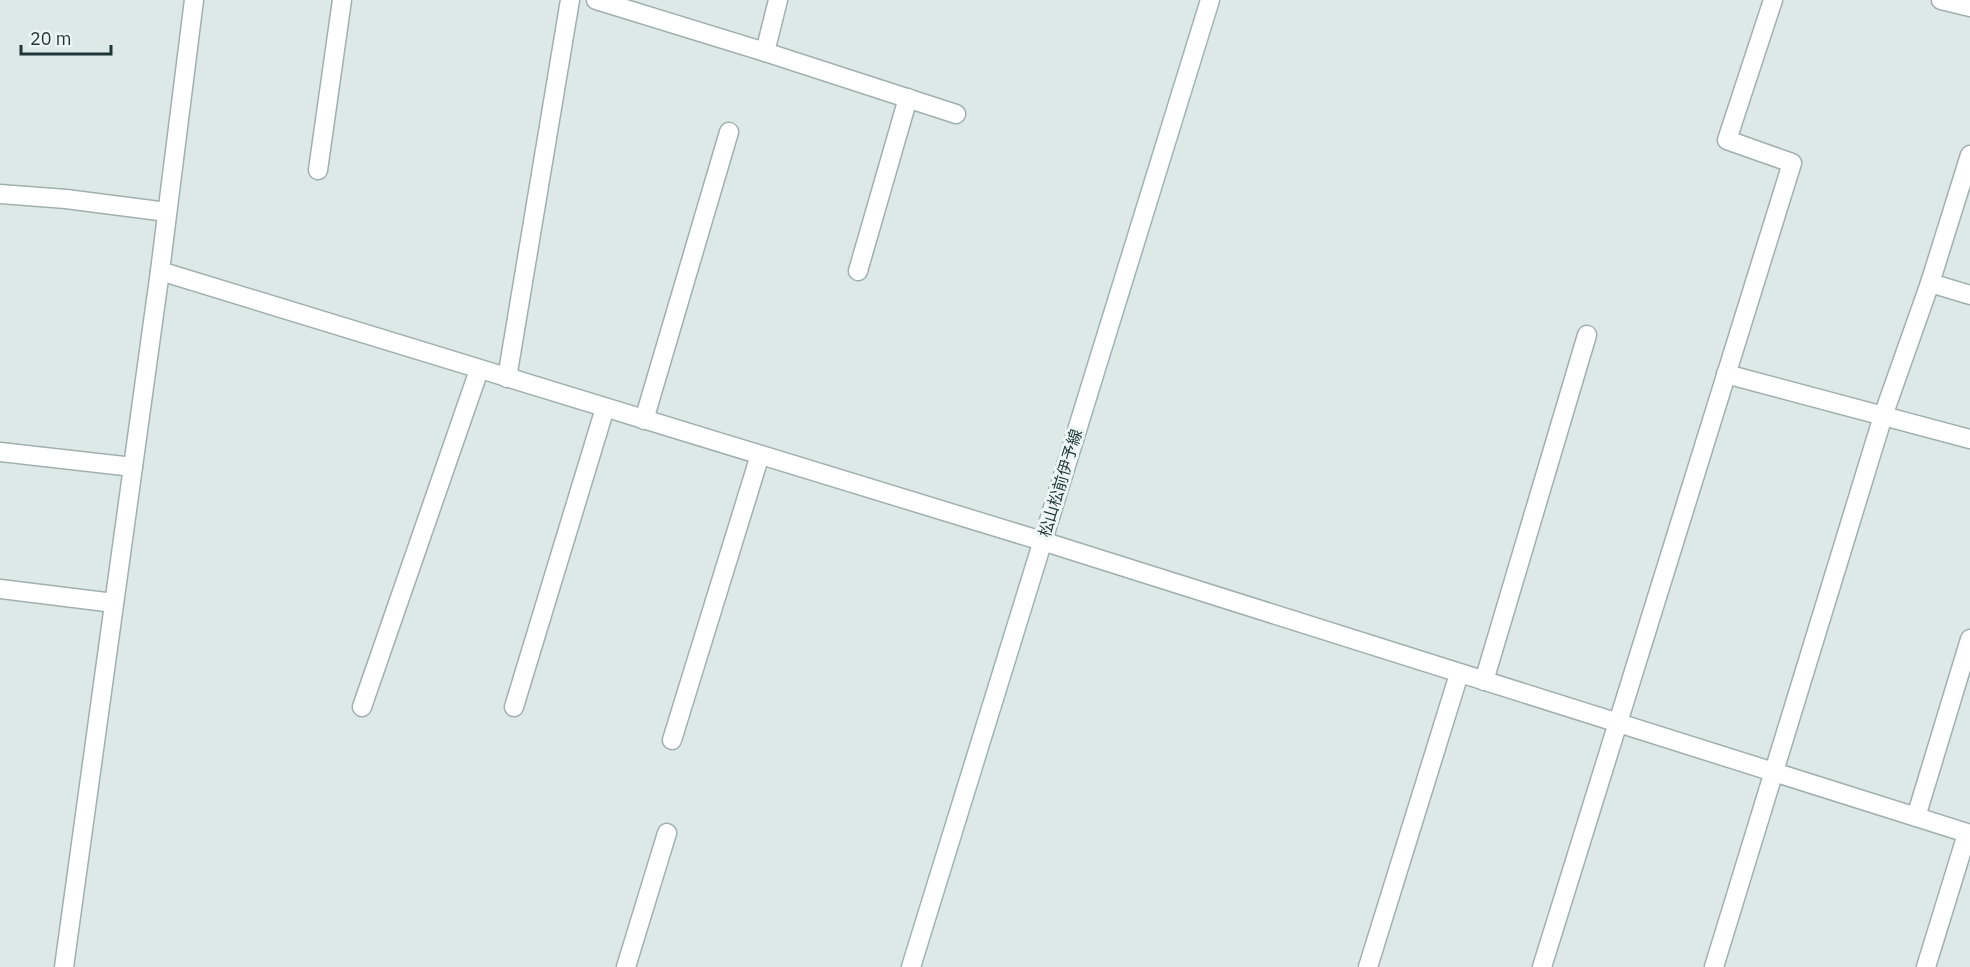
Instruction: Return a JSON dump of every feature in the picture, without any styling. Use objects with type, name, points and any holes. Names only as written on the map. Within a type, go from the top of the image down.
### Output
[{"type":"street","points":[[64,967],[160,271],[194,0]]},
{"type":"street","points":[[318,170],[342,0]]},
{"type":"street","points":[[507,378],[570,0]]},
{"type":"street","points":[[596,0],[956,114]]},
{"type":"street","points":[[765,52],[778,0]]},
{"type":"street","name":"松山松前伊予線","points":[[910,967],[1209,0]]},
{"type":"street","points":[[1542,967],[1792,163],[1727,140],[1773,0]]},
{"type":"street","points":[[1941,0],[1970,7]]},
{"type":"street","points":[[858,271],[908,98]]},
{"type":"street","points":[[644,420],[729,132]]},
{"type":"street","points":[[1714,967],[1883,416],[1930,283],[1970,155]]},
{"type":"street","points":[[0,194],[66,199],[167,212]]},
{"type":"street","points":[[160,271],[1042,542],[1968,834],[1926,967]]},
{"type":"street","points":[[1930,283],[1970,295]]},
{"type":"street","points":[[1484,681],[1587,335]]},
{"type":"street","points":[[362,707],[479,370]]},
{"type":"street","points":[[1726,374],[1970,439]]},
{"type":"street","points":[[514,707],[605,408]]},
{"type":"street","points":[[0,452],[133,467]]},
{"type":"street","points":[[672,740],[760,456]]},
{"type":"street","points":[[0,589],[114,603]]},
{"type":"street","points":[[1916,817],[1970,639]]},
{"type":"street","points":[[1368,967],[1459,674]]},
{"type":"street","points":[[626,967],[668,832]]}]
